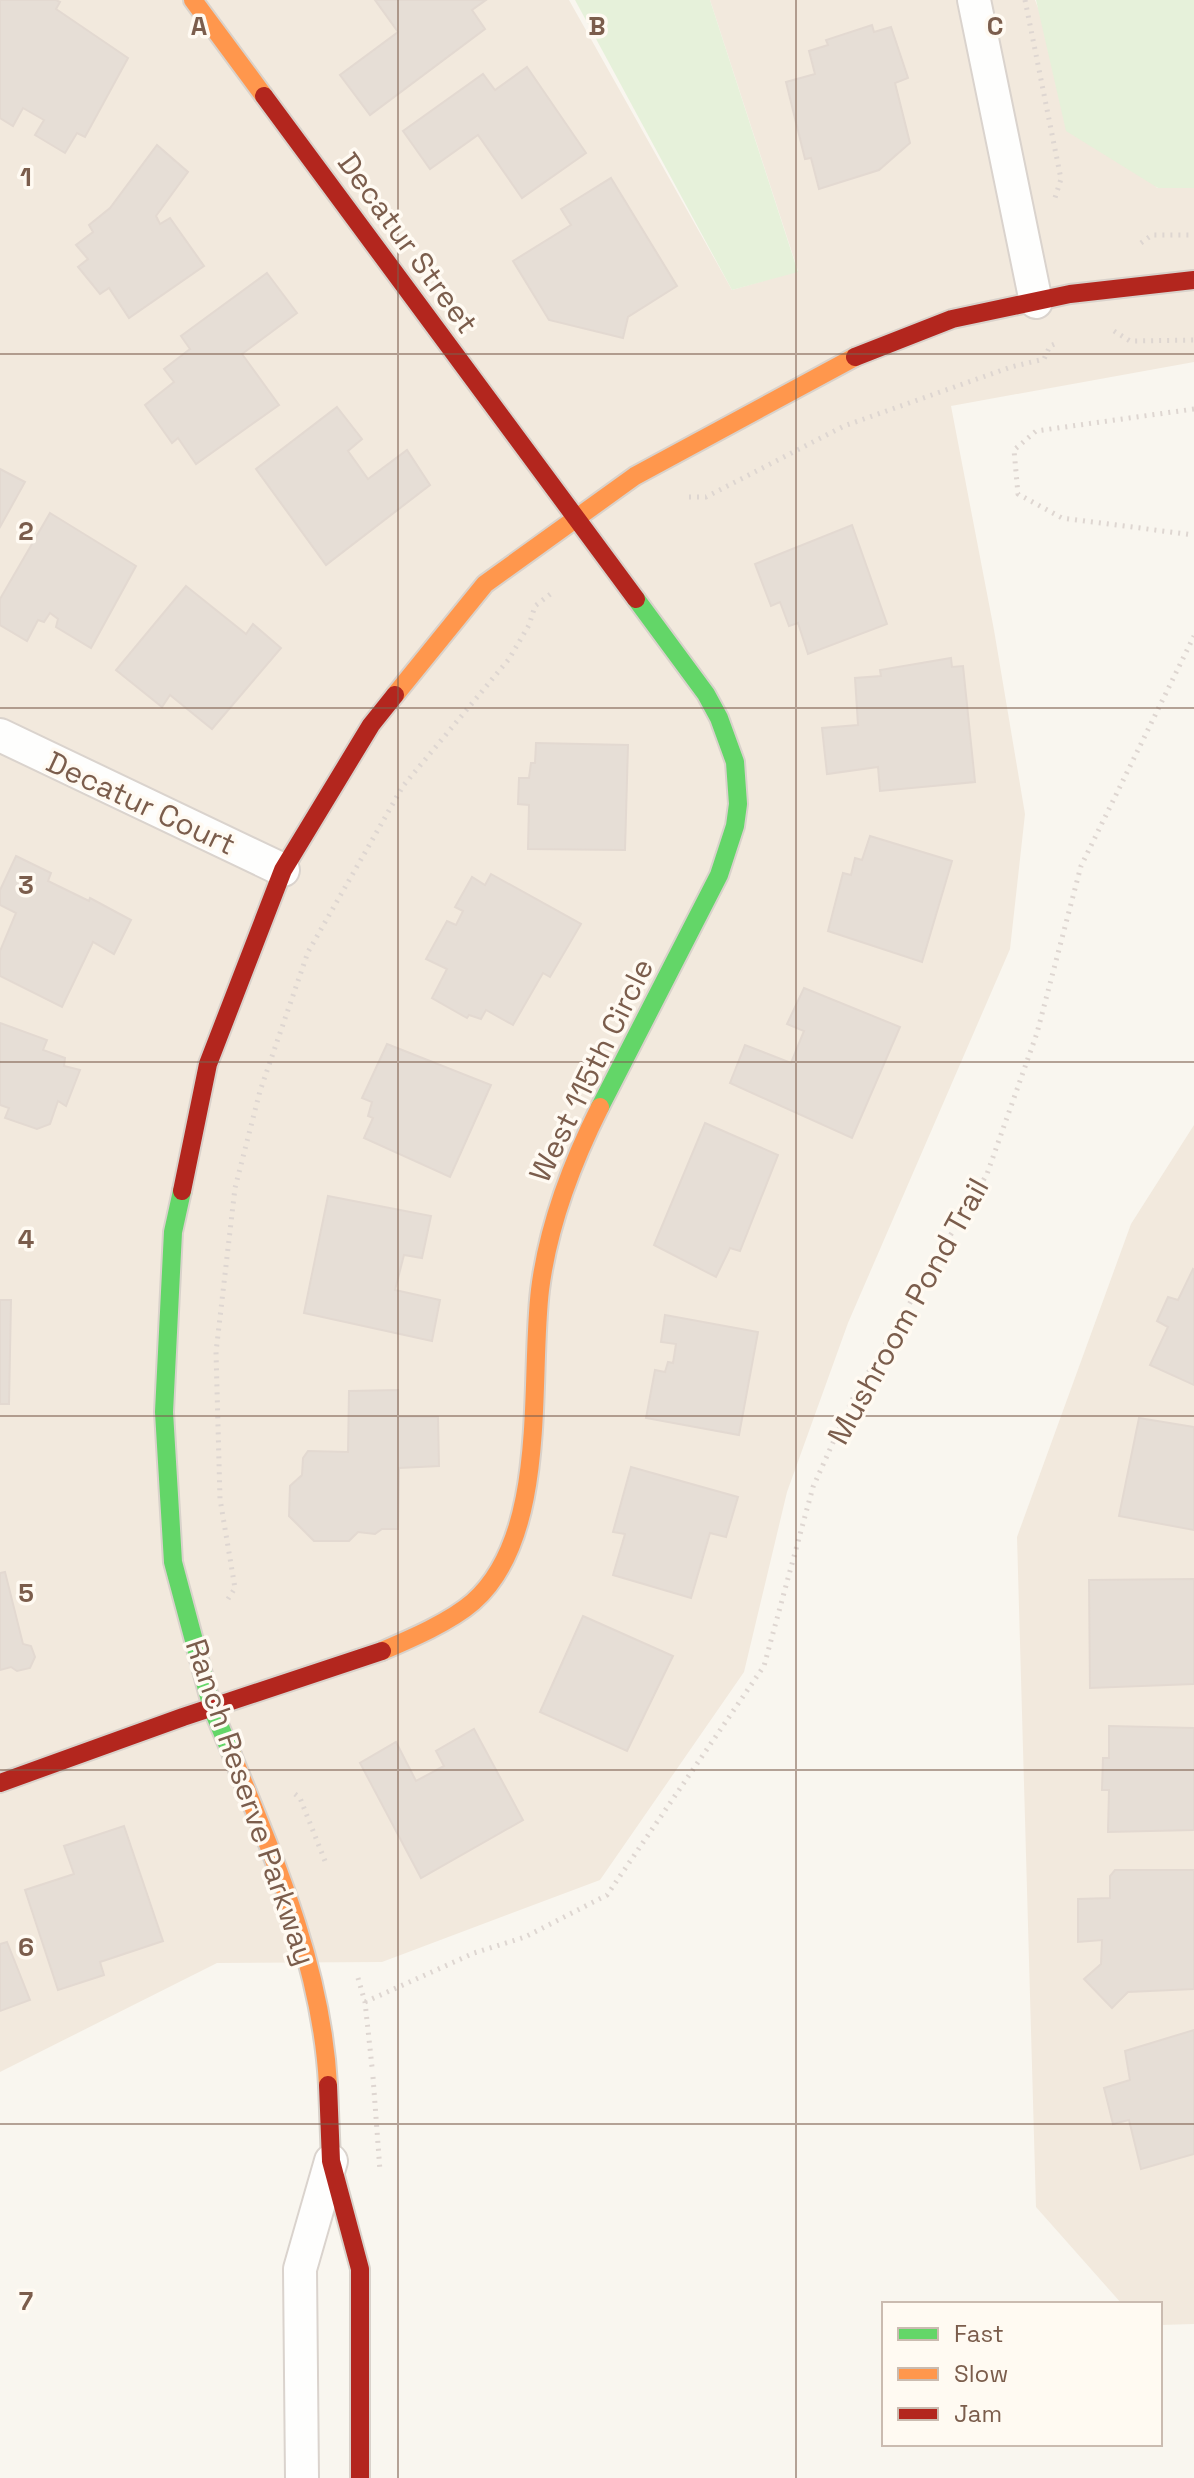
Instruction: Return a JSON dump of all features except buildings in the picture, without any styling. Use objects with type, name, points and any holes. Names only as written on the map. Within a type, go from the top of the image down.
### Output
[{"type":"street","name":"Decatur Street","points":[[193,0],[576,519]]},
{"type":"street","points":[[974,0],[1036,302]]},
{"type":"street","name":"Ranch Reserve Parkway","points":[[360,2478],[360,2269],[331,2161],[327,2072],[314,1989],[283,1879],[212,1708],[173,1562],[164,1412],[173,1232],[208,1064],[283,870],[371,725],[485,584],[635,476],[841,363],[891,341],[952,319],[1070,294],[1194,280]]},
{"type":"street","name":"West 115th Circle","points":[[0,1783],[212,1708],[340,1668],[416,1637],[474,1601],[496,1575],[509,1552],[519,1525],[528,1481],[538,1314],[545,1253],[559,1199],[588,1128],[719,875],[733,840],[739,813],[737,764],[725,726],[706,694],[576,519]]},
{"type":"street","name":"Decatur Court","points":[[0,735],[283,870]]},
{"type":"street","name":"Ranch Reserve Parkway","points":[[302,2478],[300,2269],[331,2161]]},
{"type":"path","points":[[1025,0],[1061,179],[1052,206]]},
{"type":"path","points":[[1131,250],[1152,235],[1194,235]]},
{"type":"path","points":[[1112,330],[1130,341],[1194,340]]},
{"type":"path","points":[[681,497],[706,497],[844,426],[1011,367],[1044,359],[1050,346],[1060,342]]},
{"type":"path","points":[[1194,409],[1036,431],[1014,450],[1018,494],[1062,518],[1194,535]]},
{"type":"path","points":[[222,1609],[235,1588],[220,1499],[216,1352],[235,1188],[260,1091],[308,952],[403,786],[509,659],[529,625],[535,606],[557,588]]},
{"type":"path","name":"Mushroom Pond Trail","points":[[365,2002],[474,1953],[525,1937],[607,1895],[764,1666],[813,1487],[853,1398],[987,1174],[1037,1033],[1081,866],[1194,636]]},
{"type":"path","points":[[291,1789],[300,1798],[328,1874]]},
{"type":"path","points":[[357,1973],[365,2002],[381,2181]]},
{"type":"shaded area","points":[[0,0],[569,0],[732,290],[798,271],[710,0],[1035,0],[1040,13],[1157,188],[1194,188],[1194,362],[951,406],[1025,814],[1010,949],[848,1323],[787,1492],[744,1672],[600,1880],[382,1962],[217,1963],[0,2072]]},
{"type":"shaded area","points":[[1194,1125],[1194,2324],[1162,2325],[1162,2302],[1120,2302],[1036,2207],[1017,1537],[1131,1224]]},
{"type":"green space","points":[[575,0],[710,0],[798,272],[732,290]]},
{"type":"green space","points":[[1036,0],[1194,0],[1194,188],[1158,188],[1066,131]]},
{"type":"traffic: fast","points":[[600,1107],[719,875],[735,826],[738,804],[735,762],[719,718],[706,694],[636,599]]},
{"type":"traffic: fast","points":[[182,1191],[173,1232],[164,1412],[173,1562],[212,1708],[232,1755]]},
{"type":"traffic: slow","points":[[193,0],[264,96]]},
{"type":"traffic: slow","points":[[395,695],[485,584],[635,476],[855,357]]},
{"type":"traffic: slow","points":[[382,1651],[441,1623],[473,1602],[497,1573],[514,1538],[525,1498],[531,1455],[537,1327],[544,1266],[562,1196],[600,1107]]},
{"type":"traffic: slow","points":[[232,1755],[280,1875],[306,1957],[317,1999],[328,2085]]},
{"type":"traffic: jam","points":[[264,96],[636,599]]},
{"type":"traffic: jam","points":[[855,357],[952,319],[1070,294],[1194,280]]},
{"type":"traffic: jam","points":[[182,1191],[208,1064],[283,870],[371,725],[395,695]]},
{"type":"traffic: jam","points":[[0,1783],[183,1717],[382,1651]]},
{"type":"traffic: jam","points":[[328,2085],[331,2161],[360,2269],[360,2478]]}]
